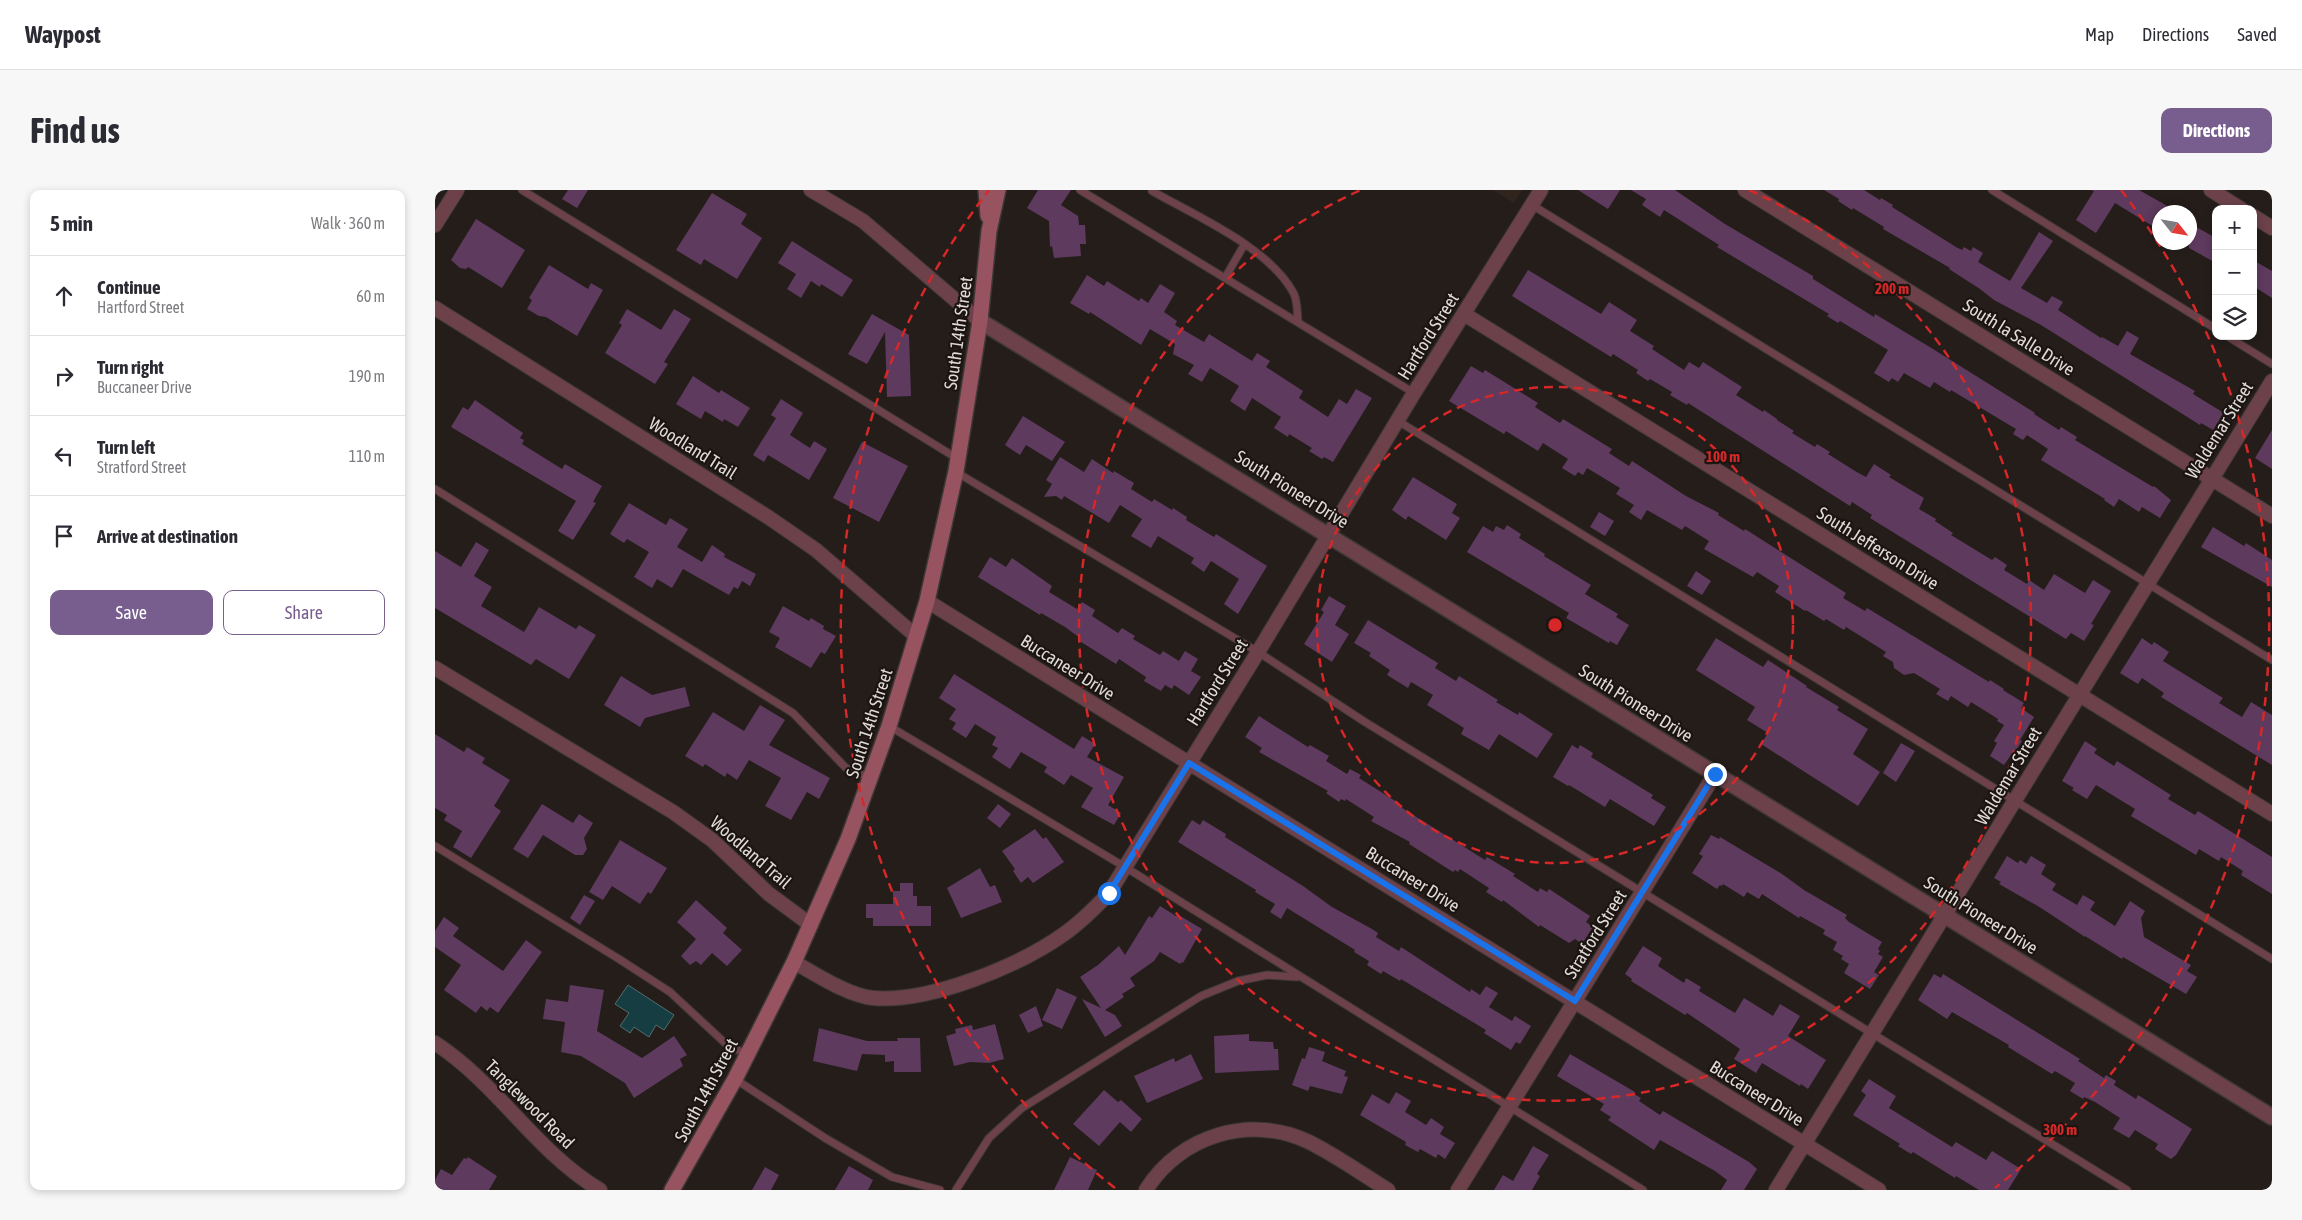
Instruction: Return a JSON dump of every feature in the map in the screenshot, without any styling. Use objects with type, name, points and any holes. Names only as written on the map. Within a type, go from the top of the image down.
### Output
[{"type":"main road","name":"South 14th Street","points":[[986,190],[989,231]]},
{"type":"main road","name":"South 14th Street","points":[[672,1190],[735,1079],[794,962],[848,840],[889,726],[927,601],[957,465],[980,321],[989,231],[998,190]]},
{"type":"street","points":[[435,225],[457,190]]},
{"type":"street","points":[[811,190],[863,221],[980,321]]},
{"type":"street","name":"Hartford Street","points":[[794,962],[835,986],[871,998],[902,998],[951,987],[1000,968],[1043,947],[1064,934],[1090,913],[1109,893],[1258,652],[1414,393],[1541,190]]},
{"type":"street","name":"South la Salle Drive","points":[[1745,190],[2272,516]]},
{"type":"street","points":[[2211,190],[2235,205]]},
{"type":"street","points":[[2257,219],[2272,228]]},
{"type":"street","name":"Woodland Trail","points":[[435,308],[817,550],[917,637]]},
{"type":"street","name":"South Jefferson Drive","points":[[1464,314],[2272,814]]},
{"type":"street","name":"South Pioneer Drive","points":[[980,321],[2272,1117]]},
{"type":"street","name":"Waldemar Street","points":[[1776,1190],[1946,915],[2210,478],[2272,381]]},
{"type":"street","name":"Buccaneer Drive","points":[[927,601],[1879,1190]]},
{"type":"street","name":"Woodland Trail","points":[[435,668],[673,812],[712,840],[769,894],[811,925]]},
{"type":"street","name":"Stratford Street","points":[[1458,1190],[1715,774]]},
{"type":"street","name":"Tanglewood Road","points":[[435,1043],[478,1077],[524,1122],[559,1161],[600,1190]]},
{"type":"street","points":[[1146,1190],[1151,1181],[1179,1152],[1201,1140],[1226,1132],[1251,1130],[1282,1133],[1308,1142],[1388,1190]]},
{"type":"lane","points":[[522,190],[957,465],[1258,652],[1365,722],[2127,1190]]},
{"type":"lane","points":[[1080,190],[1414,393]]},
{"type":"lane","points":[[1152,190],[1270,262],[1294,294],[1298,322]]},
{"type":"lane","points":[[1992,190],[2212,327]]},
{"type":"lane","points":[[1532,205],[2272,660]]},
{"type":"lane","points":[[1225,278],[1244,245]]},
{"type":"lane","points":[[2233,340],[2272,364]]},
{"type":"lane","points":[[1398,421],[2272,959]]},
{"type":"lane","points":[[435,489],[793,713],[846,768],[871,779]]},
{"type":"lane","points":[[889,726],[1125,867],[1643,1190]]},
{"type":"lane","points":[[435,846],[670,992],[725,1043],[747,1055]]},
{"type":"lane","points":[[956,1190],[989,1138],[1022,1108],[1201,996],[1238,981],[1267,975],[1299,977]]},
{"type":"lane","points":[[735,1079],[825,1138],[892,1177],[940,1190]]},
{"type":"shaded area","points":[[1493,190],[1522,190],[1514,203]]},
{"type":"water","points":[[628,985],[674,1015],[664,1030],[656,1025],[649,1037],[634,1027],[630,1033],[620,1026],[629,1013],[615,1004]]},
{"type":"building","points":[[568,190],[588,190],[577,208],[562,199]]},
{"type":"building","points":[[1038,190],[1071,190],[1061,205],[1078,216],[1079,225],[1085,225],[1086,244],[1080,244],[1081,256],[1054,258],[1052,246],[1050,247],[1049,221],[1027,208]]},
{"type":"building","points":[[1578,190],[1620,190],[1608,209]]},
{"type":"building","points":[[1631,190],[1675,190],[1725,224],[1813,276],[1813,279],[1874,317],[1875,314],[2035,413],[2059,430],[2061,427],[2077,437],[2075,440],[2154,486],[2171,500],[2160,518],[2142,507],[2139,512],[2119,499],[2114,507],[2105,499],[2041,460],[2048,449],[2027,435],[2023,440],[2013,434],[2016,429],[1951,390],[1950,392],[1934,382],[1930,388],[1904,373],[1898,382],[1892,378],[1889,382],[1874,373],[1888,350],[1840,321],[1838,323],[1827,316],[1829,314],[1717,247],[1719,245],[1664,210],[1660,217],[1642,205],[1646,199]]},
{"type":"building","points":[[1824,190],[1864,190],[1880,200],[1881,198],[1893,205],[1892,207],[1956,247],[1962,250],[1964,247],[1971,251],[1973,247],[1983,253],[1978,262],[2010,281],[2039,232],[2053,241],[2021,288],[2047,303],[2052,296],[2063,302],[2058,310],[2101,338],[2118,346],[2127,331],[2139,338],[2130,354],[2195,391],[2193,394],[2224,413],[2213,430],[2201,423],[2200,425],[2041,325],[1994,300],[1950,268],[1883,229],[1884,227],[1853,208],[1852,210]]},
{"type":"building","points":[[2091,190],[2139,190],[2166,205],[2152,205],[2152,226],[2115,203],[2096,233],[2076,220],[2094,191]]},
{"type":"building","points":[[712,193],[747,214],[741,224],[762,238],[737,279],[704,259],[701,265],[676,250]]},
{"type":"building","points":[[476,219],[525,250],[502,288],[468,267],[466,269],[460,268],[451,260]]},
{"type":"building","points":[[2197,227],[2212,236],[2212,261],[2193,250],[2197,250]]},
{"type":"building","points":[[792,241],[853,280],[842,297],[821,284],[820,287],[811,281],[801,298],[787,289],[796,274],[778,263]]},
{"type":"building","points":[[2257,262],[2272,271],[2272,298],[2257,289]]},
{"type":"building","points":[[549,265],[588,289],[591,283],[603,290],[577,336],[546,317],[539,316],[527,309],[532,300],[529,298]]},
{"type":"building","points":[[1528,270],[1601,314],[1609,302],[1637,320],[1630,331],[1654,346],[1652,349],[1684,370],[1689,362],[1699,368],[1703,362],[1742,387],[1736,395],[1763,412],[1764,410],[1794,431],[1792,433],[1815,447],[1817,444],[1830,452],[1828,454],[1855,471],[1866,477],[1874,464],[1891,475],[1889,477],[1924,498],[1919,509],[1936,519],[1935,521],[1953,533],[1951,535],[1992,560],[1995,557],[2007,565],[2004,570],[2027,584],[2029,580],[2044,590],[2054,574],[2085,593],[2093,580],[2111,591],[2091,624],[2094,625],[2084,641],[2071,633],[2066,639],[1870,518],[1872,515],[1852,502],[1850,506],[1688,403],[1687,405],[1670,395],[1672,392],[1650,379],[1648,381],[1636,373],[1638,370],[1613,354],[1611,357],[1512,296]]},
{"type":"building","points":[[1087,275],[1104,286],[1107,281],[1139,301],[1141,298],[1148,303],[1160,284],[1175,293],[1164,312],[1177,321],[1175,325],[1204,342],[1209,334],[1252,361],[1257,353],[1270,361],[1266,367],[1303,391],[1299,398],[1328,417],[1339,399],[1347,404],[1356,389],[1372,398],[1333,462],[1324,457],[1322,459],[1309,451],[1312,448],[1289,434],[1288,437],[1274,428],[1281,417],[1252,398],[1245,411],[1230,401],[1239,386],[1210,368],[1202,382],[1188,374],[1194,365],[1173,354],[1175,344],[1150,329],[1141,345],[1090,312],[1089,314],[1070,303]]},
{"type":"building","points":[[627,309],[661,330],[674,309],[691,319],[664,362],[668,364],[655,384],[605,353],[622,325],[619,323]]},
{"type":"building","points":[[872,314],[909,335],[911,396],[887,397],[885,332],[867,364],[848,354]]},
{"type":"building","points":[[1471,366],[1483,373],[1485,370],[1538,403],[1535,407],[1560,423],[1563,419],[1612,449],[1609,453],[1629,466],[1632,461],[1686,496],[1719,513],[1718,515],[1744,531],[1745,529],[1846,593],[1843,598],[1865,611],[1867,608],[1989,682],[1990,680],[2024,703],[2021,708],[2034,717],[2014,753],[2004,765],[1990,756],[1997,743],[1994,741],[2004,725],[1971,702],[1968,707],[1951,696],[1948,701],[1936,694],[1940,689],[1914,673],[1904,675],[1894,668],[1893,662],[1883,656],[1886,652],[1846,627],[1844,630],[1826,619],[1824,621],[1805,611],[1775,592],[1779,586],[1757,572],[1753,577],[1704,549],[1709,541],[1685,526],[1682,530],[1647,510],[1641,520],[1629,512],[1634,505],[1616,494],[1620,488],[1587,468],[1583,475],[1578,472],[1575,476],[1562,468],[1568,459],[1543,443],[1538,451],[1506,431],[1504,434],[1449,401]]},
{"type":"building","points":[[693,376],[719,393],[721,390],[750,408],[738,427],[724,419],[723,422],[705,411],[701,419],[676,404]]},
{"type":"building","points":[[781,399],[803,413],[790,435],[810,448],[814,441],[827,449],[809,480],[768,455],[764,462],[753,455],[776,418],[771,415]]},
{"type":"building","points":[[475,400],[523,433],[520,438],[524,440],[522,444],[562,469],[565,464],[602,486],[593,502],[596,503],[573,540],[558,531],[576,501],[451,427],[463,407],[468,410]]},
{"type":"building","points":[[1023,416],[1065,442],[1052,461],[1026,445],[1020,455],[1005,445]]},
{"type":"building","points":[[2272,430],[2272,469],[2255,458]]},
{"type":"building","points":[[862,442],[908,466],[879,522],[833,498]]},
{"type":"building","points":[[1060,457],[1084,472],[1092,459],[1113,473],[1114,471],[1134,483],[1131,489],[1152,502],[1154,499],[1172,510],[1173,508],[1187,517],[1186,520],[1214,537],[1216,534],[1267,566],[1238,614],[1224,604],[1239,579],[1211,561],[1204,572],[1191,563],[1194,558],[1158,536],[1151,548],[1131,536],[1142,519],[1120,505],[1109,523],[1064,496],[1062,500],[1056,496],[1044,497],[1052,484],[1046,480]]},
{"type":"building","points":[[1413,477],[1457,504],[1452,513],[1460,518],[1446,540],[1408,516],[1406,520],[1392,510]]},
{"type":"building","points":[[629,503],[666,525],[670,518],[688,529],[677,547],[702,562],[712,545],[725,554],[724,557],[756,574],[750,586],[742,581],[738,589],[734,587],[729,595],[683,569],[672,588],[657,579],[652,588],[634,577],[649,552],[627,539],[624,543],[610,534]]},
{"type":"building","points":[[1599,512],[1614,521],[1605,536],[1590,527]]},
{"type":"building","points":[[1507,525],[1521,534],[1519,538],[1545,554],[1544,556],[1591,585],[1585,594],[1618,614],[1616,617],[1629,625],[1617,645],[1610,641],[1609,643],[1566,618],[1569,613],[1467,552],[1483,526],[1493,532],[1496,526],[1504,530]]},
{"type":"building","points":[[2213,527],[2244,546],[2246,543],[2272,560],[2272,587],[2201,547]]},
{"type":"building","points":[[476,542],[489,550],[474,576],[492,587],[481,606],[524,632],[539,607],[576,629],[579,625],[596,635],[569,679],[536,659],[531,665],[435,608],[435,551],[461,567]]},
{"type":"building","points":[[990,557],[1006,567],[1012,558],[1052,586],[1049,592],[1077,609],[1082,602],[1095,610],[1092,616],[1118,633],[1122,628],[1135,636],[1133,639],[1160,655],[1163,651],[1179,661],[1185,651],[1198,659],[1191,671],[1201,677],[1189,695],[1174,685],[1172,689],[1165,685],[1161,691],[1144,681],[1146,677],[1119,659],[1116,664],[1078,640],[1080,638],[1065,627],[1041,613],[1040,615],[978,577]]},
{"type":"building","points":[[1696,571],[1711,581],[1702,595],[1687,586]]},
{"type":"building","points":[[1329,596],[1346,606],[1335,625],[1349,634],[1332,662],[1304,644],[1324,612],[1321,610]]},
{"type":"building","points":[[783,606],[809,621],[811,618],[824,626],[823,629],[836,636],[825,654],[821,652],[811,668],[775,647],[780,638],[769,632]]},
{"type":"building","points":[[1368,620],[1438,663],[1435,668],[1456,681],[1459,676],[1498,700],[1496,702],[1518,715],[1519,712],[1553,734],[1537,758],[1499,734],[1489,750],[1461,734],[1464,728],[1427,705],[1433,695],[1411,682],[1408,688],[1387,675],[1390,670],[1369,656],[1371,653],[1354,643]]},
{"type":"building","points":[[1716,638],[1763,667],[1768,660],[1806,687],[1839,707],[1837,710],[1868,729],[1853,754],[1880,772],[1858,806],[1761,744],[1768,733],[1747,720],[1755,707],[1696,670]]},
{"type":"building","points":[[2142,638],[2152,645],[2154,642],[2169,652],[2163,661],[2223,698],[2219,703],[2242,717],[2251,702],[2272,715],[2272,765],[2161,697],[2164,693],[2142,678],[2138,684],[2120,673]]},
{"type":"building","points":[[954,674],[1074,749],[1082,736],[1095,744],[1087,757],[1124,777],[1108,805],[1121,813],[1114,825],[1081,807],[1093,788],[1071,775],[1064,785],[1044,772],[1047,767],[1021,752],[1010,769],[992,757],[998,748],[992,745],[996,737],[975,724],[966,738],[952,729],[956,723],[949,719],[956,709],[939,698]]},
{"type":"building","points":[[621,676],[652,695],[685,687],[690,706],[645,718],[640,727],[604,705]]},
{"type":"building","points":[[760,705],[785,720],[769,745],[830,778],[819,799],[807,792],[791,820],[765,806],[781,778],[749,760],[737,780],[727,773],[725,777],[705,764],[703,767],[685,756],[713,712],[744,731]]},
{"type":"building","points":[[1259,716],[1308,747],[1310,745],[1329,756],[1326,761],[1347,774],[1350,769],[1361,775],[1359,778],[1400,804],[1399,806],[1485,860],[1487,857],[1515,874],[1513,876],[1538,892],[1540,888],[1547,892],[1549,889],[1590,916],[1586,922],[1593,927],[1582,944],[1575,939],[1569,943],[1540,925],[1539,927],[1503,900],[1502,902],[1486,892],[1489,888],[1460,869],[1458,872],[1455,870],[1453,872],[1409,844],[1410,842],[1371,821],[1374,817],[1346,799],[1345,801],[1341,799],[1339,802],[1326,793],[1328,791],[1259,752],[1262,748],[1245,737]]},
{"type":"building","points":[[435,734],[464,752],[467,747],[485,758],[482,763],[510,780],[494,806],[501,811],[471,858],[453,847],[462,831],[444,820],[447,815],[435,808]]},
{"type":"building","points":[[2085,741],[2097,749],[2094,753],[2114,766],[2117,761],[2171,795],[2168,799],[2195,815],[2198,811],[2272,857],[2272,894],[2241,875],[2243,871],[2221,857],[2219,861],[2199,849],[2196,855],[2131,816],[2135,809],[2096,785],[2087,799],[2072,790],[2074,788],[2062,781]]},
{"type":"building","points":[[1901,743],[1915,751],[1896,782],[1883,773]]},
{"type":"building","points":[[1572,745],[1578,749],[1580,745],[1593,753],[1591,757],[1653,795],[1651,798],[1666,807],[1654,826],[1610,799],[1605,807],[1553,777]]},
{"type":"building","points":[[542,804],[573,823],[579,814],[593,823],[584,838],[587,849],[583,855],[575,855],[543,835],[528,858],[513,849]]},
{"type":"building","points":[[998,804],[1011,814],[1000,828],[987,818]]},
{"type":"building","points":[[1192,820],[1200,825],[1203,820],[1226,834],[1225,837],[1303,886],[1332,907],[1378,933],[1376,937],[1399,951],[1401,947],[1470,992],[1471,989],[1480,995],[1486,986],[1498,993],[1489,1007],[1512,1021],[1515,1016],[1531,1026],[1520,1044],[1516,1042],[1511,1050],[1484,1033],[1486,1030],[1401,979],[1400,981],[1383,971],[1381,974],[1367,965],[1369,961],[1354,952],[1355,950],[1287,908],[1281,919],[1270,912],[1275,904],[1255,892],[1256,890],[1178,842]]},
{"type":"building","points":[[1035,829],[1043,839],[1046,837],[1064,862],[1033,883],[1028,877],[1021,883],[1013,871],[1015,869],[1002,851]]},
{"type":"building","points":[[1711,835],[1719,839],[1720,837],[1782,874],[1804,890],[1847,915],[1845,918],[1849,922],[1882,942],[1878,949],[1880,951],[1878,954],[1883,957],[1874,972],[1879,975],[1870,989],[1844,973],[1849,964],[1841,959],[1843,956],[1833,950],[1837,942],[1823,934],[1825,930],[1800,916],[1799,918],[1762,894],[1759,899],[1747,892],[1744,897],[1723,884],[1717,889],[1692,873],[1703,856],[1699,854]]},
{"type":"building","points":[[620,840],[667,868],[651,894],[648,892],[640,904],[612,886],[603,900],[589,892]]},
{"type":"building","points":[[2007,856],[2018,863],[2020,860],[2026,864],[2031,856],[2046,865],[2041,874],[2056,884],[2052,890],[2077,905],[2083,895],[2095,902],[2090,910],[2115,926],[2130,901],[2145,911],[2141,918],[2144,937],[2191,965],[2187,971],[2197,977],[2186,994],[2123,957],[2122,959],[1999,884],[2001,882],[1994,878]]},
{"type":"building","points":[[980,868],[990,887],[995,885],[1002,902],[961,918],[947,888]]},
{"type":"building","points":[[900,883],[913,883],[913,896],[917,896],[917,906],[931,906],[931,926],[873,926],[873,918],[866,918],[866,904],[893,904],[893,891],[900,891]]},
{"type":"building","points":[[584,895],[595,901],[580,925],[570,918]]},
{"type":"building","points":[[696,900],[727,928],[723,933],[742,950],[727,966],[712,953],[701,965],[696,961],[690,965],[681,956],[696,939],[677,922]]},
{"type":"building","points":[[1160,906],[1202,929],[1183,963],[1180,964],[1160,952],[1154,961],[1130,978],[1135,986],[1122,994],[1124,997],[1105,1010],[1115,1015],[1122,1026],[1105,1037],[1082,999],[1101,1008],[1080,977],[1098,965],[1119,946],[1125,955],[1149,916],[1152,918]]},
{"type":"building","points":[[444,917],[459,928],[453,936],[503,971],[526,940],[542,952],[498,1013],[490,1007],[487,1011],[481,1006],[476,1013],[444,990],[461,965],[435,947],[435,931]]},
{"type":"building","points":[[1643,946],[1662,958],[1658,966],[1684,983],[1686,978],[1701,987],[1699,991],[1735,1013],[1744,998],[1773,1016],[1780,1004],[1800,1016],[1788,1036],[1826,1060],[1808,1089],[1762,1063],[1756,1073],[1734,1059],[1740,1049],[1687,1013],[1685,1015],[1631,981],[1632,979],[1625,974]]},
{"type":"building","points":[[1934,974],[1941,978],[1943,974],[2080,1059],[2078,1061],[2104,1078],[2106,1075],[2116,1081],[2114,1085],[2136,1099],[2138,1095],[2192,1129],[2176,1155],[2171,1159],[2155,1149],[2158,1144],[2135,1130],[2129,1138],[2113,1129],[2120,1118],[2095,1102],[2084,1097],[2083,1099],[2070,1091],[2075,1083],[2055,1071],[2052,1074],[2008,1047],[2009,1045],[1952,1012],[1947,1019],[1918,1000]]},
{"type":"building","points":[[570,985],[604,990],[597,1031],[642,1058],[674,1036],[687,1055],[680,1059],[683,1066],[634,1098],[625,1083],[581,1056],[561,1052],[565,1022],[543,1019],[546,999],[568,1002]]},
{"type":"building","points":[[1057,988],[1077,997],[1062,1029],[1042,1020]]},
{"type":"building","points":[[1036,1006],[1043,1026],[1028,1033],[1019,1015]]},
{"type":"building","points":[[995,1024],[1004,1059],[989,1063],[970,1062],[954,1066],[946,1036],[956,1033],[955,1029],[972,1025],[973,1030]]},
{"type":"building","points":[[819,1028],[867,1041],[898,1041],[897,1038],[920,1038],[921,1072],[894,1072],[894,1061],[885,1062],[885,1055],[862,1054],[857,1071],[813,1061]]},
{"type":"building","points":[[1249,1034],[1249,1041],[1273,1042],[1274,1049],[1278,1049],[1279,1070],[1215,1073],[1214,1036]]},
{"type":"building","points":[[1309,1047],[1325,1052],[1322,1061],[1346,1071],[1344,1076],[1348,1077],[1342,1094],[1310,1086],[1308,1091],[1292,1085],[1302,1058],[1305,1059]]},
{"type":"building","points":[[1191,1054],[1203,1079],[1147,1103],[1134,1076],[1174,1058],[1175,1062]]},
{"type":"building","points":[[1570,1054],[1635,1092],[1634,1094],[1641,1098],[1639,1101],[1660,1115],[1663,1111],[1749,1162],[1757,1169],[1744,1190],[1721,1190],[1727,1180],[1715,1171],[1660,1140],[1654,1150],[1608,1120],[1611,1117],[1600,1110],[1604,1104],[1557,1076]]},
{"type":"building","points":[[1869,1079],[1896,1096],[1889,1108],[1952,1147],[1956,1142],[1986,1160],[1992,1151],[2021,1169],[2008,1190],[1979,1190],[1956,1176],[1955,1178],[1913,1152],[1911,1154],[1898,1146],[1900,1144],[1853,1115],[1866,1095],[1861,1091]]},
{"type":"building","points":[[1104,1090],[1118,1102],[1121,1100],[1142,1119],[1131,1132],[1120,1122],[1099,1146],[1073,1124]]},
{"type":"building","points":[[1396,1092],[1411,1101],[1405,1112],[1426,1125],[1431,1118],[1444,1127],[1440,1134],[1455,1143],[1445,1159],[1438,1154],[1436,1158],[1420,1149],[1418,1152],[1405,1145],[1406,1142],[1360,1115],[1372,1094],[1389,1104]]},
{"type":"building","points":[[1533,1146],[1549,1155],[1537,1174],[1540,1176],[1532,1190],[1494,1190],[1503,1175],[1513,1181]]},
{"type":"building","points":[[468,1157],[497,1176],[489,1190],[435,1190],[435,1180],[441,1169],[452,1175],[464,1158],[467,1159]]},
{"type":"building","points":[[1070,1157],[1097,1170],[1088,1190],[1054,1190]]},
{"type":"building","points":[[849,1166],[873,1180],[868,1190],[835,1190]]},
{"type":"building","points":[[765,1167],[779,1175],[771,1190],[752,1190]]},
{"type":"route","points":[[1109,893],[1189,763],[1575,1001],[1715,774]]}]
